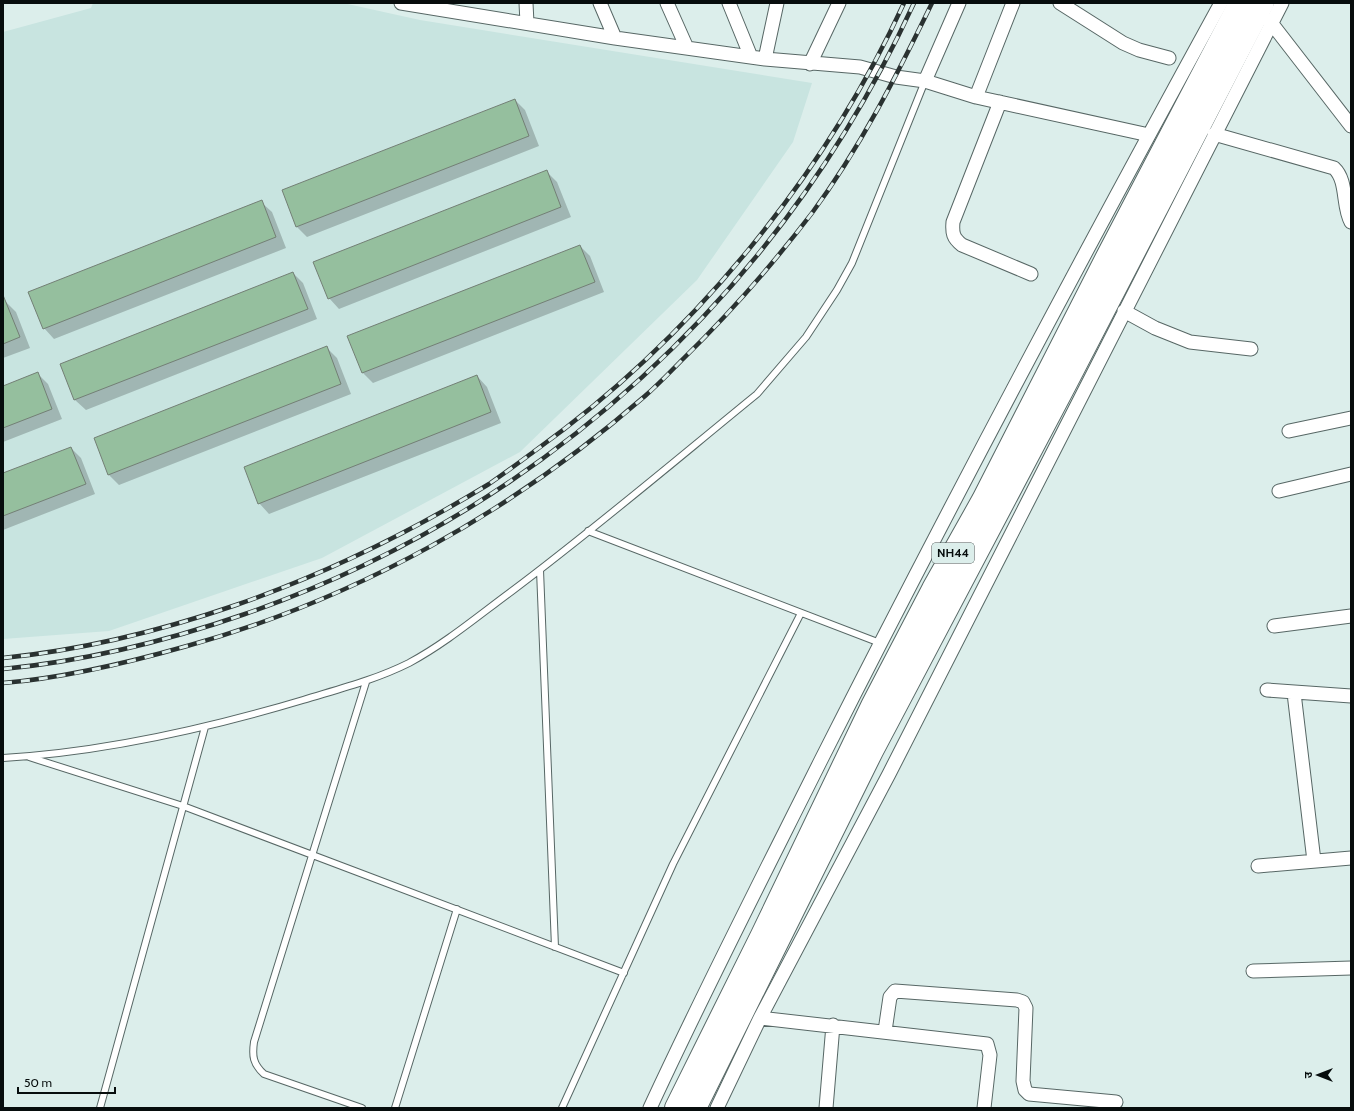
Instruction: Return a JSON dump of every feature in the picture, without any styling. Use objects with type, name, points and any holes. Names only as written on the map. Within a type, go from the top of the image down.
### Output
[{"type":"highway","name":"NH44","points":[[676,1108],[762,936],[873,704],[933,589],[983,500],[1106,259],[1240,3]]},
{"type":"highway","name":"NH44","points":[[695,1108],[872,751],[1065,385],[1268,15]]},
{"type":"street","points":[[401,3],[615,38],[765,59],[810,64],[860,67],[896,77],[925,81],[976,97],[1149,135]]},
{"type":"street","points":[[526,3],[527,23]]},
{"type":"street","points":[[600,3],[615,38]]},
{"type":"street","points":[[667,3],[687,48]]},
{"type":"street","points":[[729,3],[751,57]]},
{"type":"street","points":[[765,59],[777,3]]},
{"type":"street","points":[[810,64],[839,3]]},
{"type":"street","points":[[925,81],[959,3]]},
{"type":"street","points":[[976,97],[1013,3]]},
{"type":"street","points":[[1060,3],[1123,43],[1139,50],[1169,58]]},
{"type":"street","points":[[650,1108],[746,911],[880,643],[1149,135],[1221,3]]},
{"type":"street","points":[[716,1108],[760,1018],[889,774],[1214,134],[1268,15],[1282,3]]},
{"type":"street","points":[[1268,15],[1351,126]]},
{"type":"street","points":[[1000,102],[953,222],[952,232],[954,239],[962,245],[1031,274]]},
{"type":"street","points":[[1214,134],[1334,168],[1341,176],[1345,206],[1351,222]]},
{"type":"street","points":[[1124,311],[1155,328],[1190,342],[1251,349]]},
{"type":"street","points":[[1289,431],[1351,418]]},
{"type":"street","points":[[1279,491],[1351,474]]},
{"type":"street","points":[[1274,626],[1351,616]]},
{"type":"street","points":[[1267,690],[1351,696]]},
{"type":"street","points":[[1294,693],[1314,861]]},
{"type":"street","points":[[1258,866],[1351,858]]},
{"type":"street","points":[[1253,972],[1351,968]]},
{"type":"street","points":[[885,1031],[890,997],[895,991],[1017,1000],[1023,1002],[1026,1008],[1023,1081],[1029,1094],[1116,1102]]},
{"type":"street","points":[[760,1018],[833,1025],[987,1044],[990,1055],[984,1108]]},
{"type":"street","points":[[826,1108],[833,1025]]},
{"type":"lane","points":[[3,758],[108,746],[205,727],[252,715],[366,682],[410,662],[443,643],[540,570],[757,394],[806,338],[822,316],[852,263],[925,81]]},
{"type":"lane","points":[[588,531],[880,643]]},
{"type":"lane","points":[[540,570],[555,947]]},
{"type":"lane","points":[[562,1108],[673,864],[801,613]]},
{"type":"lane","points":[[362,1108],[264,1074],[256,1067],[252,1056],[254,1042],[366,682]]},
{"type":"lane","points":[[100,1108],[205,727]]},
{"type":"lane","points":[[27,756],[183,806],[624,973]]},
{"type":"lane","points":[[395,1108],[457,909]]},
{"type":"shaded area","points":[[93,3],[343,3],[420,20],[812,83],[793,142],[697,280],[520,452],[322,558],[109,631],[3,639],[3,32],[91,8]]},
{"type":"building","points":[[515,99],[529,136],[296,227],[282,190]]},
{"type":"building","points":[[547,170],[561,207],[328,299],[313,262]]},
{"type":"building","points":[[262,200],[276,237],[43,329],[28,292]]},
{"type":"building","points":[[580,245],[595,282],[362,373],[347,336]]},
{"type":"building","points":[[293,272],[308,309],[74,400],[60,364]]},
{"type":"building","points":[[3,295],[20,337],[3,344]]},
{"type":"building","points":[[327,346],[341,384],[108,475],[94,438]]},
{"type":"building","points":[[38,372],[52,409],[3,428],[3,386]]},
{"type":"building","points":[[477,375],[491,412],[258,504],[244,467]]},
{"type":"building","points":[[71,447],[86,484],[3,516],[3,473]]},
{"type":"railway","points":[[3,658],[92,645],[150,631],[236,605],[269,593],[334,566],[397,536],[459,502],[489,484],[513,467],[593,406],[648,358],[699,306],[748,250],[793,192],[835,131],[872,68],[904,3]]},
{"type":"railway","points":[[3,669],[65,661],[126,649],[186,633],[245,614],[354,570],[457,515],[553,451],[642,377],[723,295],[796,205],[860,107],[914,3]]},
{"type":"railway","points":[[3,683],[49,678],[96,669],[187,646],[250,627],[371,577],[430,547],[486,514],[541,477],[594,438],[655,387],[718,324],[782,251],[830,188],[862,137],[877,111],[932,3]]}]
